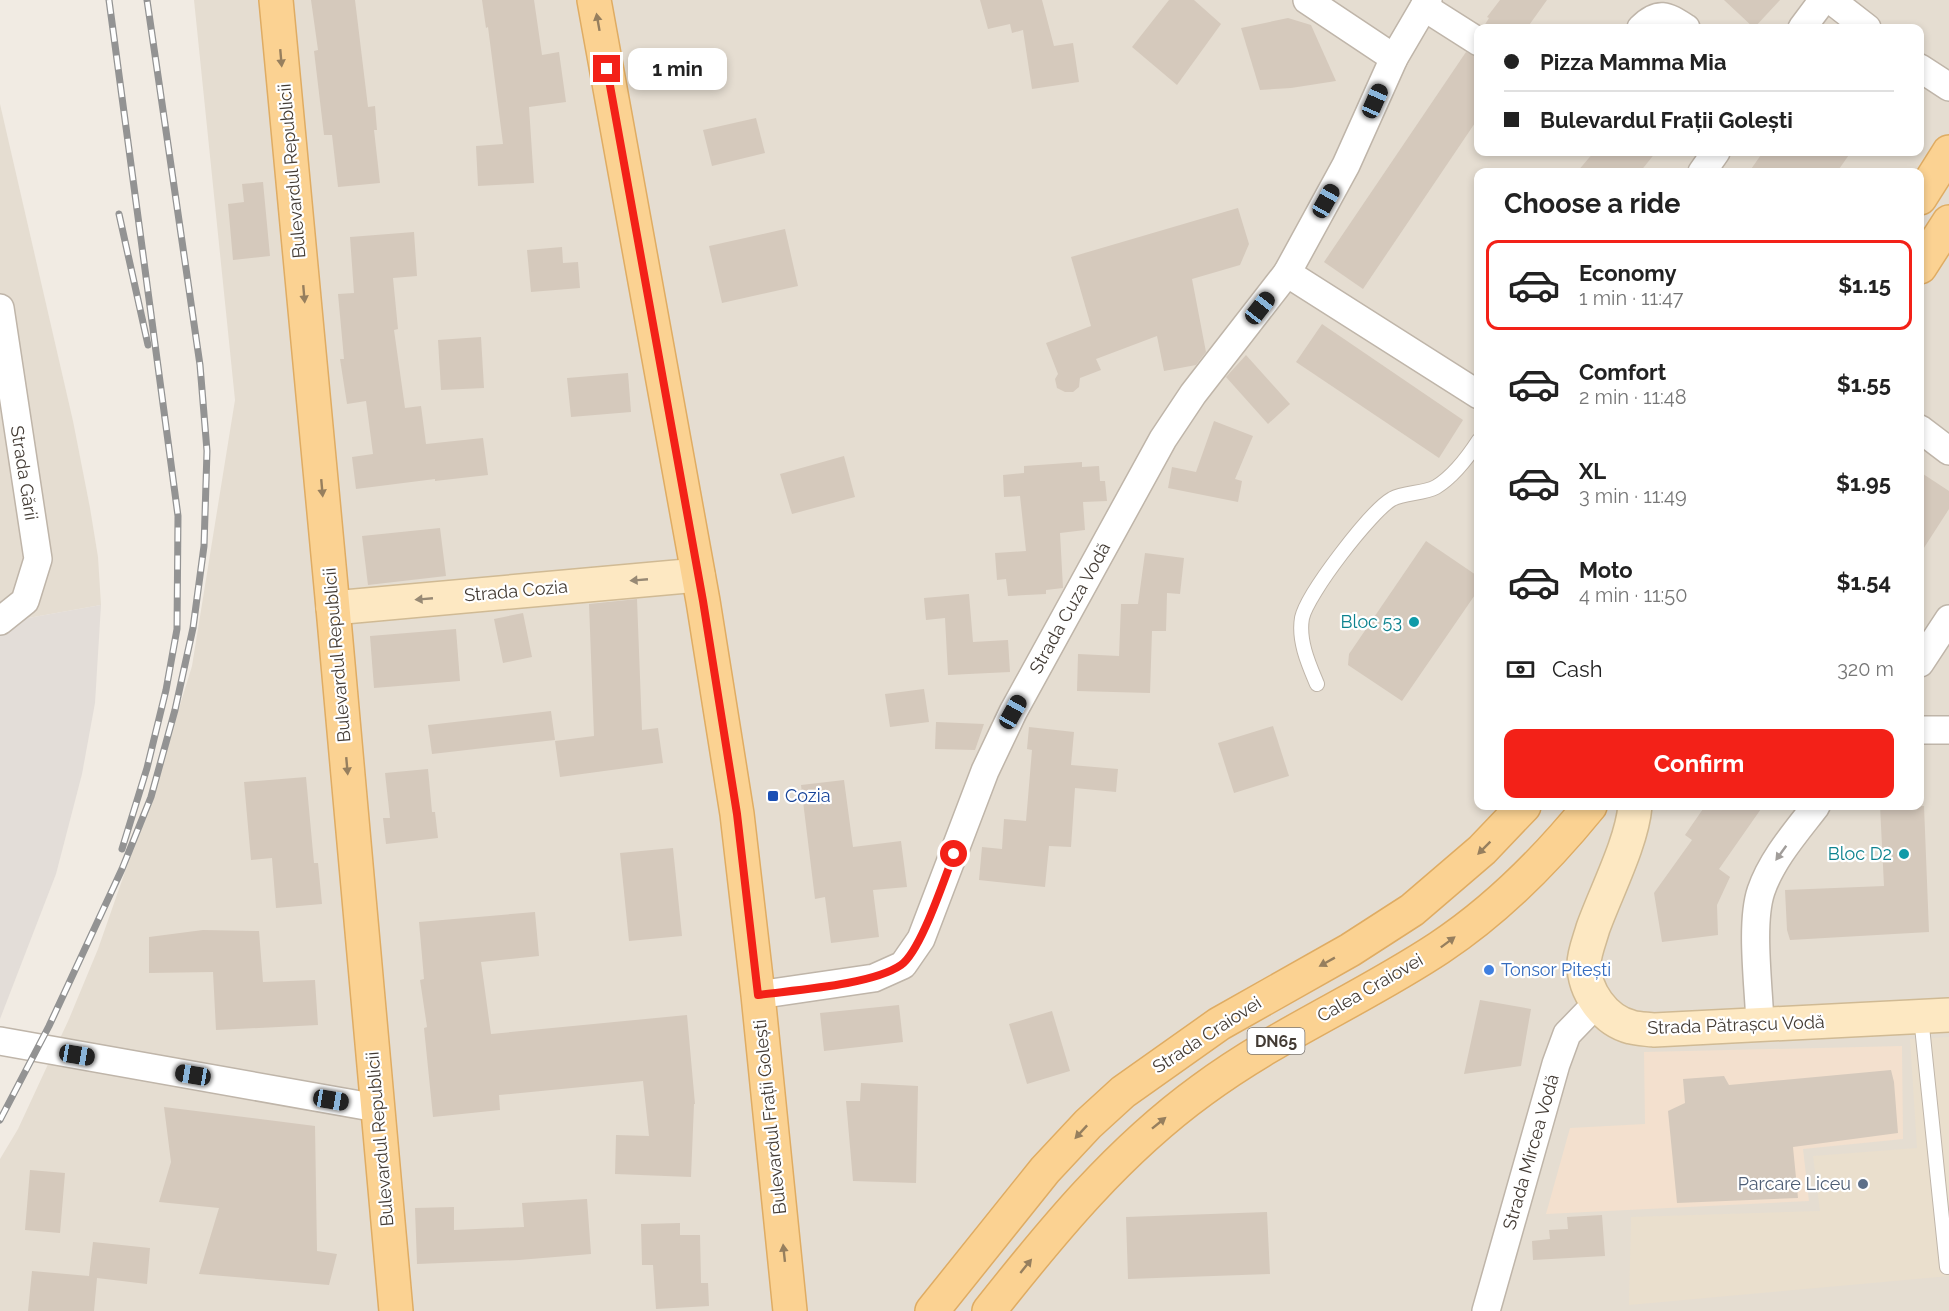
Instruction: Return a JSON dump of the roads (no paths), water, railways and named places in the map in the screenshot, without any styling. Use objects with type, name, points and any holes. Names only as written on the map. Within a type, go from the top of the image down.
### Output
[{"type":"main road","name":"Bulevardul Republicii","points":[[276,0],[396,1311]]},
{"type":"main road","name":"Bulevardul Frații Golești","points":[[594,0],[698,574],[737,814],[795,1304]]},
{"type":"main road","points":[[1924,192],[1949,152]]},
{"type":"main road","points":[[1924,261],[1948,225]]},
{"type":"main road","name":"Strada Craiovei","points":[[934,1305],[1045,1170],[1088,1124],[1123,1092],[1219,1024],[1350,950],[1412,910],[1482,850],[1520,810]]},
{"type":"main road","name":"Calea Craiovei","points":[[989,1311],[1080,1200],[1154,1126],[1203,1089],[1271,1044],[1440,948],[1495,906],[1532,872],[1586,810]]},
{"type":"street","points":[[1308,0],[1394,58]]},
{"type":"street","points":[[1805,24],[1823,0]]},
{"type":"street","points":[[1831,0],[1861,24]]},
{"type":"street","points":[[1426,4],[1474,38]]},
{"type":"street","name":"Strada Cuza Vodă","points":[[758,995],[874,978],[903,964],[921,939],[985,771],[1013,712],[1163,439],[1193,394],[1287,273],[1346,165],[1394,58],[1426,4]]},
{"type":"street","points":[[1646,24],[1655,17],[1668,17],[1679,24]]},
{"type":"street","points":[[1924,71],[1949,87]]},
{"type":"street","points":[[1287,273],[1474,392]]},
{"type":"street","name":"Strada Gării","points":[[0,308],[3,351],[38,559],[25,601],[0,621]]},
{"type":"street","points":[[1924,432],[1949,451]]},
{"type":"street","name":"Strada Cozia","points":[[333,608],[698,574]]},
{"type":"street","points":[[1924,657],[1949,619]]},
{"type":"street","points":[[1924,730],[1949,729]]},
{"type":"street","name":"Strada Pătrașcu Vodă","points":[[1634,810],[1629,833],[1596,921],[1584,964],[1588,985],[1597,1003],[1610,1017],[1630,1027],[1654,1030],[1935,1016]]},
{"type":"street","points":[[1760,1025],[1755,922],[1761,892],[1775,861],[1813,810]]},
{"type":"street","name":"Strada Mircea Vodă","points":[[1486,1311],[1556,1064],[1567,1034],[1597,1003]]},
{"type":"street","points":[[0,1041],[377,1108]]},
{"type":"lane","points":[[1317,684],[1303,651],[1302,618],[1318,584],[1362,528],[1392,499],[1436,487],[1464,462],[1474,447]]},
{"type":"lane","points":[[1935,1016],[1947,1267],[1949,1266]]},
{"type":"railway","points":[[109,0],[178,516],[177,629],[166,690],[147,768],[122,849]]},
{"type":"railway","points":[[0,1120],[49,1026],[122,869],[151,797],[175,710],[193,628],[204,546],[207,451],[200,365],[147,0]]},
{"type":"railway","points":[[119,214],[148,345]]},
{"type":"place","name":"Bloc 53","points":[[1414,622]]},
{"type":"place","name":"Cozia","points":[[773,796]]},
{"type":"place","name":"Bloc D2","points":[[1904,854]]},
{"type":"place","name":"Tonsor Pitești","points":[[1489,970]]},
{"type":"place","name":"Parcare Liceu","points":[[1863,1184]]}]
